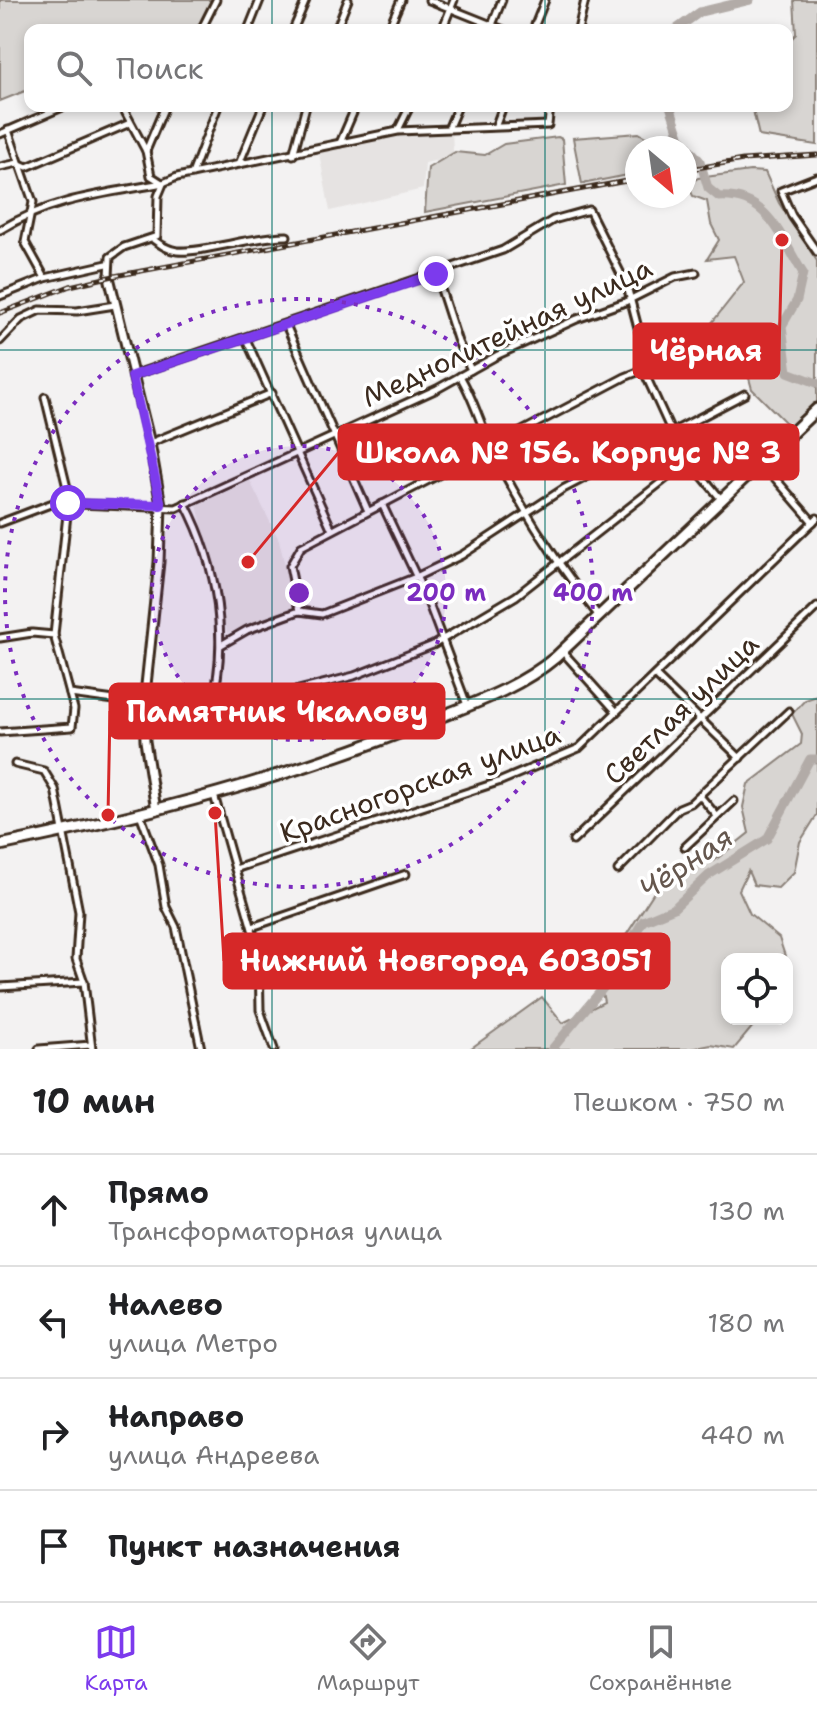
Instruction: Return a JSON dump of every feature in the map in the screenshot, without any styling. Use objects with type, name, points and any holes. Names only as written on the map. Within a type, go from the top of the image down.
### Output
[{"type":"main road","points":[[0,845],[156,810],[343,755],[529,678],[562,651],[817,409]]},
{"type":"street","points":[[204,24],[216,0]]},
{"type":"street","points":[[250,24],[260,0]]},
{"type":"street","points":[[296,24],[306,0]]},
{"type":"street","points":[[338,24],[348,0]]},
{"type":"street","points":[[391,24],[401,0]]},
{"type":"street","points":[[429,0],[483,24]]},
{"type":"street","points":[[445,24],[454,0]]},
{"type":"street","points":[[493,24],[502,0]]},
{"type":"street","points":[[535,24],[545,0]]},
{"type":"street","points":[[579,24],[585,0]]},
{"type":"street","points":[[0,134],[51,112]]},
{"type":"street","points":[[125,112],[146,151],[151,176],[163,183]]},
{"type":"street","points":[[146,151],[162,112]]},
{"type":"street","points":[[192,174],[216,112]]},
{"type":"street","points":[[239,165],[261,112]]},
{"type":"street","points":[[293,155],[304,112]]},
{"type":"street","points":[[340,143],[353,112]]},
{"type":"street","points":[[398,131],[407,112]]},
{"type":"street","points":[[449,127],[455,112]]},
{"type":"street","points":[[496,125],[501,112]]},
{"type":"street","points":[[0,230],[31,211],[65,200],[163,183],[192,174],[398,131],[548,125],[549,112]]},
{"type":"street","points":[[0,167],[18,163],[27,167],[130,123]]},
{"type":"street","points":[[8,130],[33,202],[25,242],[45,278]]},
{"type":"street","points":[[817,177],[781,191],[792,216],[817,252]]},
{"type":"street","points":[[154,240],[158,232],[158,196],[163,183]]},
{"type":"street","points":[[132,376],[503,250],[553,220],[589,210],[619,269],[643,347],[644,368],[672,433],[687,462],[721,499]]},
{"type":"street","points":[[0,296],[45,278],[107,264],[124,247],[154,240],[168,249],[185,251],[253,237],[287,236]]},
{"type":"street","points":[[107,264],[150,443],[161,505],[159,562],[144,704],[156,810]]},
{"type":"street","name":"Меднолитейная улица","points":[[0,523],[53,503],[176,508],[577,319],[630,300],[675,277],[696,273]]},
{"type":"street","points":[[436,274],[458,342],[471,370]]},
{"type":"street","points":[[0,341],[21,319],[40,310],[77,311],[115,305]]},
{"type":"street","points":[[286,325],[368,511]]},
{"type":"street","points":[[246,339],[332,530]]},
{"type":"street","points":[[299,611],[290,566],[301,547],[644,368],[693,350]]},
{"type":"street","points":[[460,376],[471,394],[492,449],[527,513],[558,563],[599,616]]},
{"type":"street","points":[[150,443],[272,393]]},
{"type":"street","points":[[221,645],[247,630],[299,611],[322,614],[342,609],[462,555],[563,489],[745,394]]},
{"type":"street","points":[[0,732],[72,727],[70,694],[54,635],[69,496],[45,397]]},
{"type":"street","points":[[760,461],[815,520]]},
{"type":"street","points":[[144,717],[190,717],[354,676],[441,640],[516,596],[687,462]]},
{"type":"street","points":[[185,503],[214,582],[221,645],[218,686],[210,711]]},
{"type":"street","points":[[382,504],[416,577],[467,706]]},
{"type":"street","name":"Красногорская улица","points":[[235,869],[501,781],[573,752],[815,520]]},
{"type":"street","name":"Светлая улица","points":[[573,841],[817,607]]},
{"type":"street","points":[[0,638],[32,633],[54,635]]},
{"type":"street","points":[[562,651],[615,710]]},
{"type":"street","points":[[655,675],[740,758]]},
{"type":"street","points":[[70,694],[144,704]]},
{"type":"street","points":[[618,870],[679,808],[699,796],[789,711]]},
{"type":"street","points":[[15,764],[38,768],[49,775],[64,832],[79,912],[76,959],[84,982],[91,1047],[39,1049]]},
{"type":"street","points":[[214,794],[259,956],[260,1010],[274,1049]]},
{"type":"street","points":[[699,796],[717,816]]},
{"type":"street","points":[[685,847],[734,801]]},
{"type":"street","points":[[140,814],[159,865],[166,907],[176,927],[201,1049]]},
{"type":"street","points":[[252,927],[406,874]]},
{"type":"street","points":[[0,987],[84,982]]},
{"type":"shaded area","points":[[0,0],[216,0],[205,24],[24,24],[24,91],[0,101]]},
{"type":"shaded area","points":[[794,0],[817,0],[817,145],[759,136],[753,112],[793,112],[793,37],[796,34]]},
{"type":"shaded area","points":[[426,129],[452,130],[453,151],[452,157],[425,163],[423,189],[330,211],[319,153]]},
{"type":"shaded area","points":[[639,133],[644,136],[625,136],[625,176],[582,184],[573,138]]},
{"type":"shaded area","points":[[562,139],[566,185],[425,212],[428,168],[455,152],[485,155],[504,144]]},
{"type":"shaded area","points":[[765,172],[779,203],[817,261],[817,405],[790,427],[752,389],[747,371],[724,368],[703,334],[744,282],[734,256],[707,259],[719,240],[711,224],[707,201],[697,197],[698,178]]},
{"type":"shaded area","points":[[250,481],[279,540],[295,609],[227,633],[197,505]]},
{"type":"shaded area","points":[[817,696],[817,815],[800,842],[794,872],[778,888],[754,885],[748,871],[739,890],[750,914],[779,938],[784,953],[721,953],[721,1025],[754,1025],[734,1049],[711,1045],[691,1049],[470,1049],[542,997],[563,1023],[604,1002],[599,977],[658,886],[688,861],[714,861],[749,833],[743,807],[748,784],[801,744],[802,734],[792,714],[805,700]]},
{"type":"waterway","name":"Чёрная","points":[[683,24],[700,12],[750,0]]},
{"type":"waterway","name":"Чёрная","points":[[672,112],[681,139],[700,161],[708,188],[719,197],[750,202],[761,210],[771,220],[803,273],[797,300],[782,326],[788,372],[817,383]]},
{"type":"waterway","name":"Чёрная","points":[[552,1049],[604,987],[643,921],[674,908],[709,875],[767,839],[810,759],[817,759]]},
{"type":"railway","points":[[697,168],[743,160],[817,155]]},
{"type":"railway","points":[[0,313],[70,286],[109,277],[625,181]]},
{"type":"place","name":"Чёрная","points":[[782,240]]},
{"type":"place","name":"Школа № 156. Корпус № 3","points":[[248,562]]},
{"type":"place","name":"Нижний Новгород 603051","points":[[215,813]]},
{"type":"place","name":"Памятник Чкалову","points":[[108,815]]},
{"type":"route","points":[[68,503],[161,505],[150,443],[132,376],[436,274]]}]
